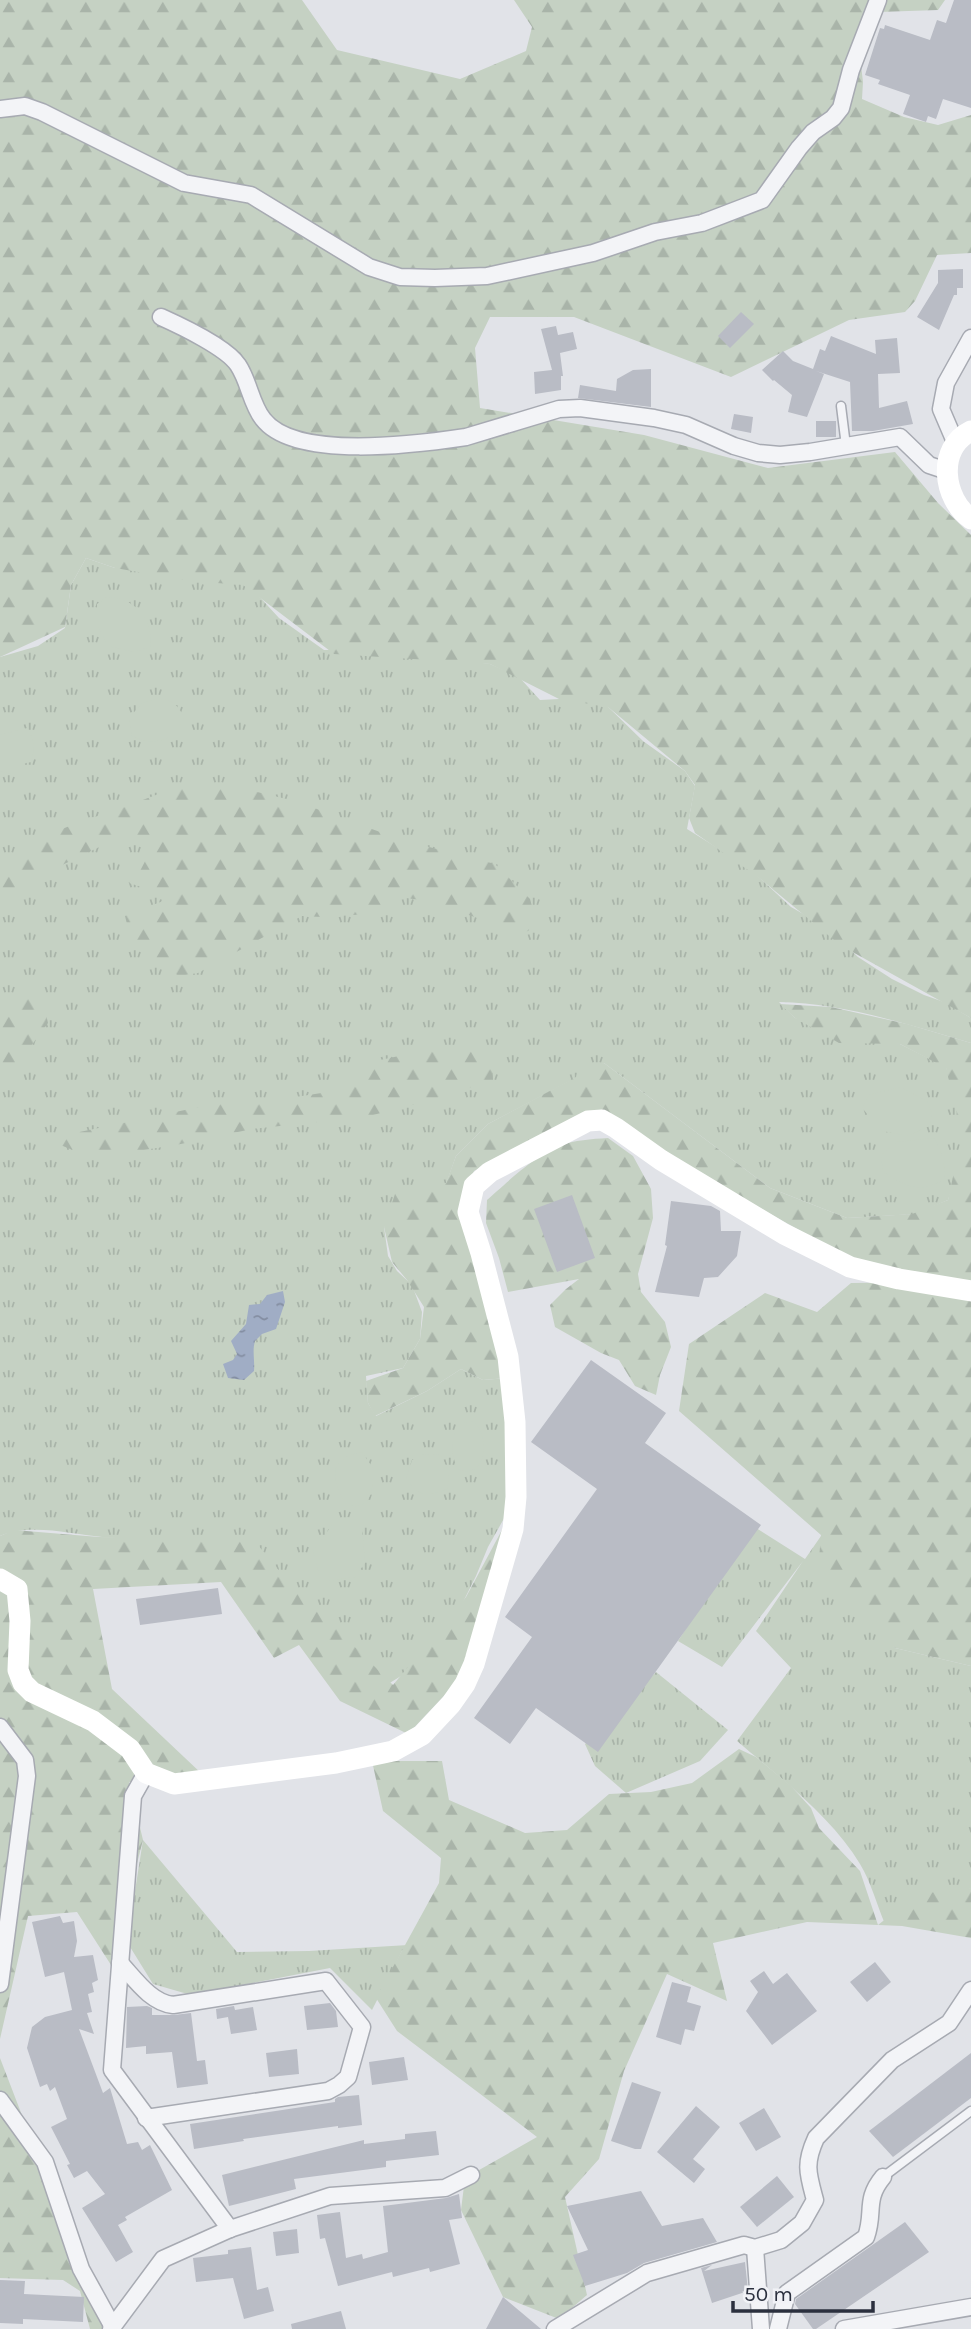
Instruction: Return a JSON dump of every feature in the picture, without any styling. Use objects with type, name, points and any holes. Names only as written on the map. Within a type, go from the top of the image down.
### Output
[{"type":"street","points":[[0,109],[25,106],[184,183],[251,195],[369,267],[400,277],[487,276],[593,253],[655,232],[702,223],[762,200],[799,148],[841,108],[877,0]]},
{"type":"street","points":[[161,317],[189,330],[233,358],[262,419],[275,430],[305,443],[381,445],[450,439],[489,431],[559,409],[580,408],[686,425],[734,446],[758,453],[780,454],[900,437],[929,465],[947,471]]},
{"type":"street","points":[[971,338],[946,383],[941,409],[964,437],[950,452],[947,471],[951,496],[971,519]]},
{"type":"street","points":[[0,1579],[16,1590],[20,1621],[18,1670],[23,1683],[32,1692],[93,1721],[130,1749],[146,1773],[174,1784],[336,1763],[393,1751],[422,1735],[451,1704],[465,1684],[474,1664],[513,1528],[516,1497],[515,1422],[508,1357],[468,1212],[474,1186],[490,1172],[587,1121],[602,1120],[660,1160],[762,1221],[850,1267],[899,1279],[971,1291]]},
{"type":"street","points":[[0,1727],[25,1760],[27,1776],[0,1984]]},
{"type":"street","points":[[146,1773],[134,1796],[112,2070],[230,2229]]},
{"type":"street","points":[[120,1963],[155,1999],[173,2005],[326,1980],[362,2027],[348,2077],[328,2091],[146,2118]]},
{"type":"street","points":[[555,2329],[647,2273],[744,2245],[755,2248],[781,2239],[802,2223],[815,2200],[807,2169],[809,2153],[816,2138],[892,2060],[949,2023],[971,1990]]},
{"type":"street","points":[[0,2100],[46,2162],[81,2269],[112,2328],[163,2259],[230,2229],[330,2196],[445,2188],[471,2175]]},
{"type":"street","points":[[778,2329],[787,2293],[866,2237],[870,2225],[873,2189],[883,2177]]},
{"type":"street","points":[[755,2248],[761,2329]]},
{"type":"street","points":[[844,2329],[971,2307]]},
{"type":"lane","points":[[841,406],[846,446]]},
{"type":"lane","points":[[883,2177],[971,2111]]},
{"type":"green space","points":[[0,0],[302,0],[337,50],[460,79],[526,51],[532,27],[514,0],[945,0],[938,10],[879,12],[861,65],[862,99],[904,117],[938,125],[971,115],[971,253],[937,255],[915,301],[905,312],[849,320],[731,377],[574,317],[490,317],[475,348],[480,408],[644,435],[768,468],[895,452],[938,503],[971,535],[971,1018],[840,945],[758,877],[695,833],[689,818],[695,785],[685,771],[608,707],[559,699],[490,664],[334,654],[243,585],[191,581],[115,568],[86,558],[71,585],[65,627],[0,657]]},
{"type":"green space","points":[[86,558],[115,568],[136,563],[238,581],[257,594],[279,618],[324,650],[387,650],[490,664],[519,677],[540,700],[598,697],[643,741],[685,771],[695,786],[687,829],[748,867],[791,907],[828,928],[858,957],[892,979],[944,1002],[971,1018],[971,1043],[852,1011],[779,1002],[795,1018],[900,1044],[946,1067],[969,1135],[948,1200],[916,1214],[847,1218],[770,1188],[604,1063],[488,1124],[456,1156],[446,1184],[384,1227],[388,1256],[397,1271],[412,1285],[422,1312],[420,1339],[403,1368],[366,1376],[368,1403],[376,1416],[427,1391],[461,1369],[483,1380],[507,1378],[516,1497],[488,1547],[437,1654],[388,1684],[255,1547],[38,1530],[0,1536],[0,657],[38,646],[65,628],[71,585]]},
{"type":"green space","points":[[107,597],[134,605],[149,627],[150,647],[134,652],[108,646],[97,625],[97,604]]},
{"type":"green space","points":[[156,699],[169,701],[179,708],[184,717],[180,725],[163,740],[148,741],[132,736],[129,718],[142,703]]},
{"type":"green space","points":[[27,728],[33,744],[32,762],[26,763],[11,774],[0,771],[0,735]]},
{"type":"green space","points":[[219,783],[295,801],[402,840],[495,864],[530,899],[537,925],[523,934],[429,901],[398,897],[383,913],[302,916],[198,973],[179,976],[145,956],[130,936],[125,916],[173,897],[129,883],[140,871],[153,846],[144,835],[120,837],[0,895],[0,864],[41,837],[182,785]]},
{"type":"green space","points":[[11,994],[43,1001],[48,1023],[0,1088],[0,998]]},
{"type":"green space","points":[[780,1004],[831,1007],[907,1024],[971,1043],[971,1666],[895,1648],[818,1571],[821,1535],[679,1411],[689,1344],[765,1293],[817,1312],[851,1283],[936,1282],[856,1262],[589,1112],[474,1171],[459,1211],[507,1378],[483,1380],[461,1369],[427,1391],[375,1416],[368,1403],[366,1381],[403,1368],[420,1339],[424,1307],[392,1262],[384,1227],[396,1191],[446,1183],[456,1156],[488,1124],[576,1077],[579,1067],[604,1063],[770,1188],[847,1218],[912,1214],[948,1200],[962,1135],[946,1068],[900,1044],[839,1043],[795,1018]]},
{"type":"green space","points":[[450,1045],[490,1053],[493,1080],[428,1101],[365,1117],[252,1129],[176,1145],[92,1158],[46,1139],[209,1105],[282,1099],[348,1089],[357,1065]]},
{"type":"green space","points":[[900,1087],[927,1101],[932,1113],[930,1125],[909,1136],[882,1131],[862,1108],[869,1095]]},
{"type":"green space","points":[[608,1138],[633,1156],[651,1189],[653,1218],[638,1274],[641,1292],[665,1322],[671,1347],[660,1375],[656,1395],[635,1386],[619,1360],[555,1327],[550,1305],[579,1279],[508,1292],[486,1223],[487,1200],[541,1155],[571,1142]]},
{"type":"green space","points":[[934,1138],[943,1159],[944,1180],[927,1187],[919,1187],[899,1181],[883,1172],[881,1155],[897,1142]]},
{"type":"green space","points":[[473,1421],[482,1436],[483,1455],[475,1469],[457,1469],[453,1451],[454,1436],[459,1424]]},
{"type":"green space","points":[[362,1452],[373,1468],[373,1483],[366,1503],[355,1507],[343,1500],[335,1475],[336,1468],[344,1458]]},
{"type":"green space","points":[[440,1454],[448,1471],[447,1489],[424,1494],[406,1479],[412,1460],[422,1455]]},
{"type":"green space","points":[[348,1517],[362,1529],[365,1563],[355,1577],[328,1581],[318,1570],[313,1551],[332,1525]]},
{"type":"green space","points":[[753,1526],[805,1559],[821,1536],[895,1648],[971,1666],[971,1888],[885,1924],[860,1864],[835,1830],[803,1798],[737,1741],[791,1668],[756,1631],[803,1561],[722,1667],[678,1641]]},
{"type":"green space","points":[[503,1528],[474,1664],[408,1734],[340,1701],[299,1645],[274,1658],[221,1582],[93,1589],[112,1689],[202,1774],[129,1782],[143,1840],[111,1965],[77,1912],[28,1916],[0,2039],[0,1536],[14,1530],[99,1537],[253,1539],[281,1573],[393,1685],[466,1597]]},
{"type":"green space","points":[[656,1672],[728,1730],[700,1761],[626,1793],[595,1766],[585,1744]]},
{"type":"green space","points":[[739,1749],[756,1757],[791,1786],[811,1808],[819,1828],[860,1871],[878,1925],[807,1922],[713,1943],[727,2001],[667,1974],[624,2071],[599,2159],[565,2197],[587,2295],[559,2319],[503,2297],[461,2210],[465,2178],[537,2137],[397,2031],[376,1998],[439,1883],[441,1858],[383,1811],[372,1761],[442,1761],[449,1800],[525,1833],[567,1830],[609,1794],[651,1792],[692,1783]]},
{"type":"green space","points":[[143,1840],[237,1952],[408,1945],[402,1951],[372,2010],[330,1968],[191,1995],[153,1984],[127,1942]]},
{"type":"green space","points":[[971,1888],[971,1938],[902,1926],[878,1925],[917,1894]]},
{"type":"green space","points":[[0,2058],[81,2269],[114,2329],[90,2329],[80,2291],[63,2280],[0,2278]]},
{"type":"water","points":[[283,1291],[285,1302],[276,1329],[262,1334],[255,1341],[254,1371],[244,1380],[228,1378],[223,1364],[233,1360],[237,1354],[231,1341],[246,1324],[249,1305],[260,1304],[267,1295]]},
{"type":"building","points":[[954,0],[971,0],[971,108],[943,99],[936,119],[928,116],[926,122],[903,114],[910,95],[878,84],[880,80],[865,75],[880,28],[884,29],[885,25],[930,40],[937,20],[946,23]]},
{"type":"building","points":[[963,269],[963,288],[957,288],[957,295],[954,295],[939,330],[917,317],[938,283],[938,270]]},
{"type":"building","points":[[741,312],[754,324],[730,348],[718,336]]},
{"type":"building","points":[[556,326],[558,335],[573,332],[577,349],[560,353],[563,376],[561,390],[535,394],[534,372],[552,370],[541,329]]},
{"type":"building","points":[[831,336],[876,354],[875,340],[897,338],[900,373],[878,374],[879,408],[907,401],[913,424],[873,431],[852,431],[850,382],[816,371],[824,374],[807,417],[788,412],[792,395],[762,370],[783,351],[793,361],[813,369],[820,349],[825,351]]},
{"type":"building","points":[[651,369],[651,407],[578,398],[580,385],[616,391],[617,379],[633,370]]},
{"type":"building","points":[[734,414],[753,417],[751,433],[731,429]]},
{"type":"building","points":[[816,421],[836,421],[836,437],[816,437]]},
{"type":"building","points":[[572,1195],[595,1258],[557,1272],[534,1209]]},
{"type":"building","points":[[671,1201],[711,1206],[720,1211],[721,1231],[741,1231],[737,1256],[718,1277],[704,1278],[699,1297],[655,1292],[667,1246]]},
{"type":"building","points":[[591,1360],[666,1413],[645,1443],[761,1525],[598,1752],[536,1708],[510,1744],[474,1718],[532,1637],[505,1617],[597,1489],[531,1442]]},
{"type":"building","points":[[218,1588],[222,1614],[140,1625],[136,1599]]},
{"type":"building","points":[[60,1916],[63,1923],[74,1921],[77,1941],[74,1957],[93,1955],[98,1980],[92,1983],[94,1992],[88,1994],[92,2012],[87,2013],[94,2034],[79,2029],[103,2093],[110,2088],[127,2144],[138,2142],[142,2150],[150,2145],[172,2190],[125,2217],[127,2220],[118,2225],[133,2252],[116,2262],[82,2208],[105,2194],[87,2171],[74,2178],[67,2165],[70,2164],[51,2127],[67,2119],[55,2087],[50,2091],[47,2084],[40,2087],[27,2048],[32,2027],[45,2017],[72,2010],[64,1972],[45,1977],[32,1922]]},
{"type":"building","points":[[875,1962],[891,1982],[867,2002],[850,1982]]},
{"type":"building","points":[[764,1971],[773,1984],[787,1973],[817,2011],[772,2045],[746,2011],[758,1992],[750,1981]]},
{"type":"building","points":[[672,1982],[691,1987],[687,2002],[701,2006],[694,2031],[685,2029],[681,2045],[656,2037]]},
{"type":"building","points":[[330,2003],[336,2011],[338,2027],[307,2030],[304,2006]]},
{"type":"building","points":[[234,2006],[235,2010],[253,2007],[257,2030],[231,2034],[228,2017],[217,2019],[216,2009]]},
{"type":"building","points":[[127,2007],[152,2008],[152,2015],[191,2013],[197,2061],[205,2060],[208,2084],[177,2088],[172,2052],[146,2054],[146,2046],[126,2048]]},
{"type":"building","points":[[297,2049],[299,2074],[269,2077],[266,2053]]},
{"type":"building","points":[[971,2053],[971,2098],[893,2157],[869,2131]]},
{"type":"building","points":[[404,2057],[408,2080],[372,2085],[369,2062]]},
{"type":"building","points":[[632,2082],[661,2092],[641,2149],[611,2141]]},
{"type":"building","points":[[359,2095],[362,2125],[243,2139],[244,2141],[194,2149],[190,2124],[335,2102],[338,2097]]},
{"type":"building","points":[[696,2106],[720,2127],[693,2159],[705,2169],[694,2183],[657,2152]]},
{"type":"building","points":[[764,2108],[781,2137],[756,2151],[739,2123]]},
{"type":"building","points":[[436,2131],[439,2155],[386,2161],[386,2167],[294,2179],[296,2189],[229,2206],[222,2175],[364,2140],[364,2144],[405,2139],[405,2134]]},
{"type":"building","points":[[777,2176],[794,2197],[757,2227],[740,2207]]},
{"type":"building","points":[[641,2191],[662,2226],[703,2218],[717,2242],[644,2263],[627,2273],[585,2286],[573,2255],[588,2250],[567,2206]]},
{"type":"building","points":[[459,2194],[462,2218],[449,2220],[460,2264],[430,2272],[429,2268],[393,2277],[392,2272],[338,2286],[325,2238],[320,2239],[317,2215],[340,2212],[346,2258],[362,2254],[363,2259],[388,2252],[383,2206]]},
{"type":"building","points":[[905,2222],[929,2252],[813,2329],[795,2304],[796,2299]]},
{"type":"building","points":[[297,2229],[299,2253],[276,2256],[273,2232]]},
{"type":"building","points":[[251,2247],[257,2290],[268,2287],[274,2311],[244,2319],[233,2278],[196,2282],[193,2258],[228,2254],[228,2250]]},
{"type":"building","points":[[745,2262],[748,2291],[712,2303],[701,2268],[712,2265],[704,2271]]},
{"type":"building","points":[[0,2280],[25,2281],[24,2294],[84,2297],[83,2322],[23,2319],[23,2324],[0,2323]]},
{"type":"building","points":[[503,2297],[541,2329],[486,2329]]},
{"type":"building","points":[[341,2311],[346,2329],[292,2329],[291,2324]]}]
